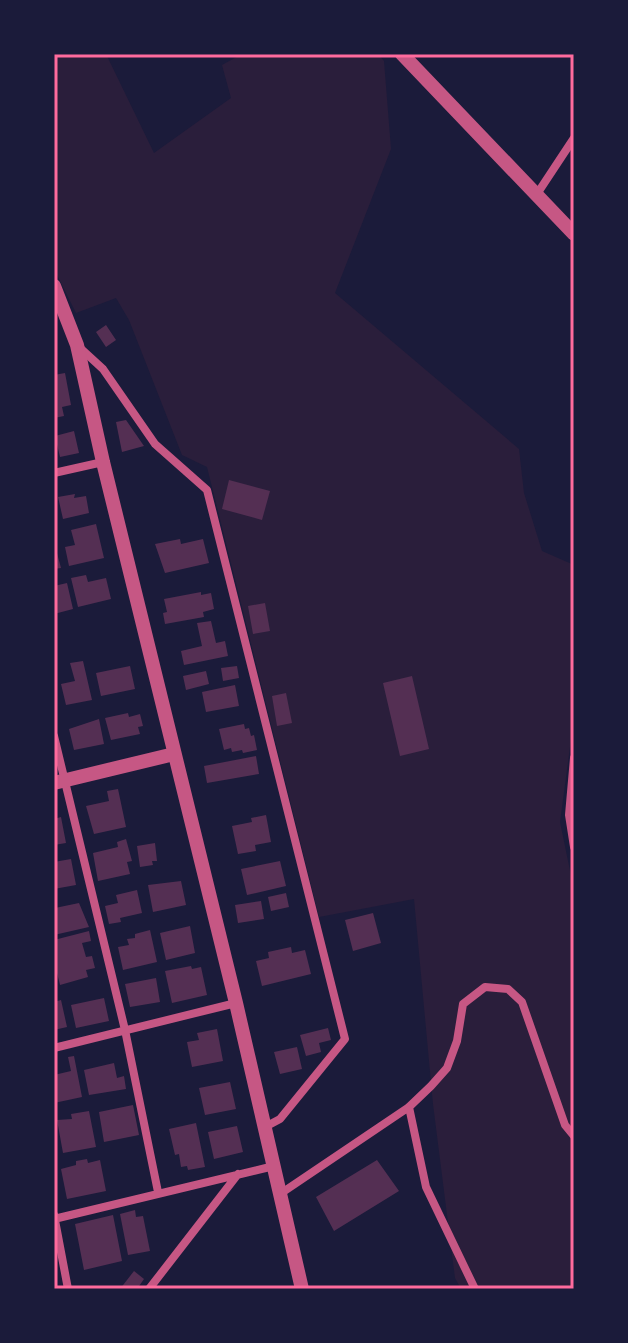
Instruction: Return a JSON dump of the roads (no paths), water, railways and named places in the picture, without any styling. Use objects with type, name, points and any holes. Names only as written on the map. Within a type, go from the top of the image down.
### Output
[{"type":"street","points":[[402,54],[574,234]]},
{"type":"street","points":[[537,194],[574,138]]},
{"type":"street","points":[[54,286],[77,345],[302,1289]]},
{"type":"street","points":[[77,345],[103,369],[155,444],[207,490],[345,1039],[280,1119],[265,1127]]},
{"type":"street","points":[[54,473],[103,462]]},
{"type":"street","points":[[54,736],[59,782],[125,1030],[158,1192]]},
{"type":"street","points":[[59,782],[174,754]]},
{"type":"street","points":[[574,758],[569,815],[574,847]]},
{"type":"street","points":[[280,1194],[409,1107],[447,1068],[457,1041],[463,1004],[485,987],[508,989],[522,1002],[565,1125],[574,1136]]},
{"type":"street","points":[[54,1048],[236,1003]]},
{"type":"street","points":[[409,1107],[426,1187],[475,1289]]},
{"type":"street","points":[[68,1289],[54,1218],[274,1166]]},
{"type":"street","points":[[149,1289],[238,1174]]}]
